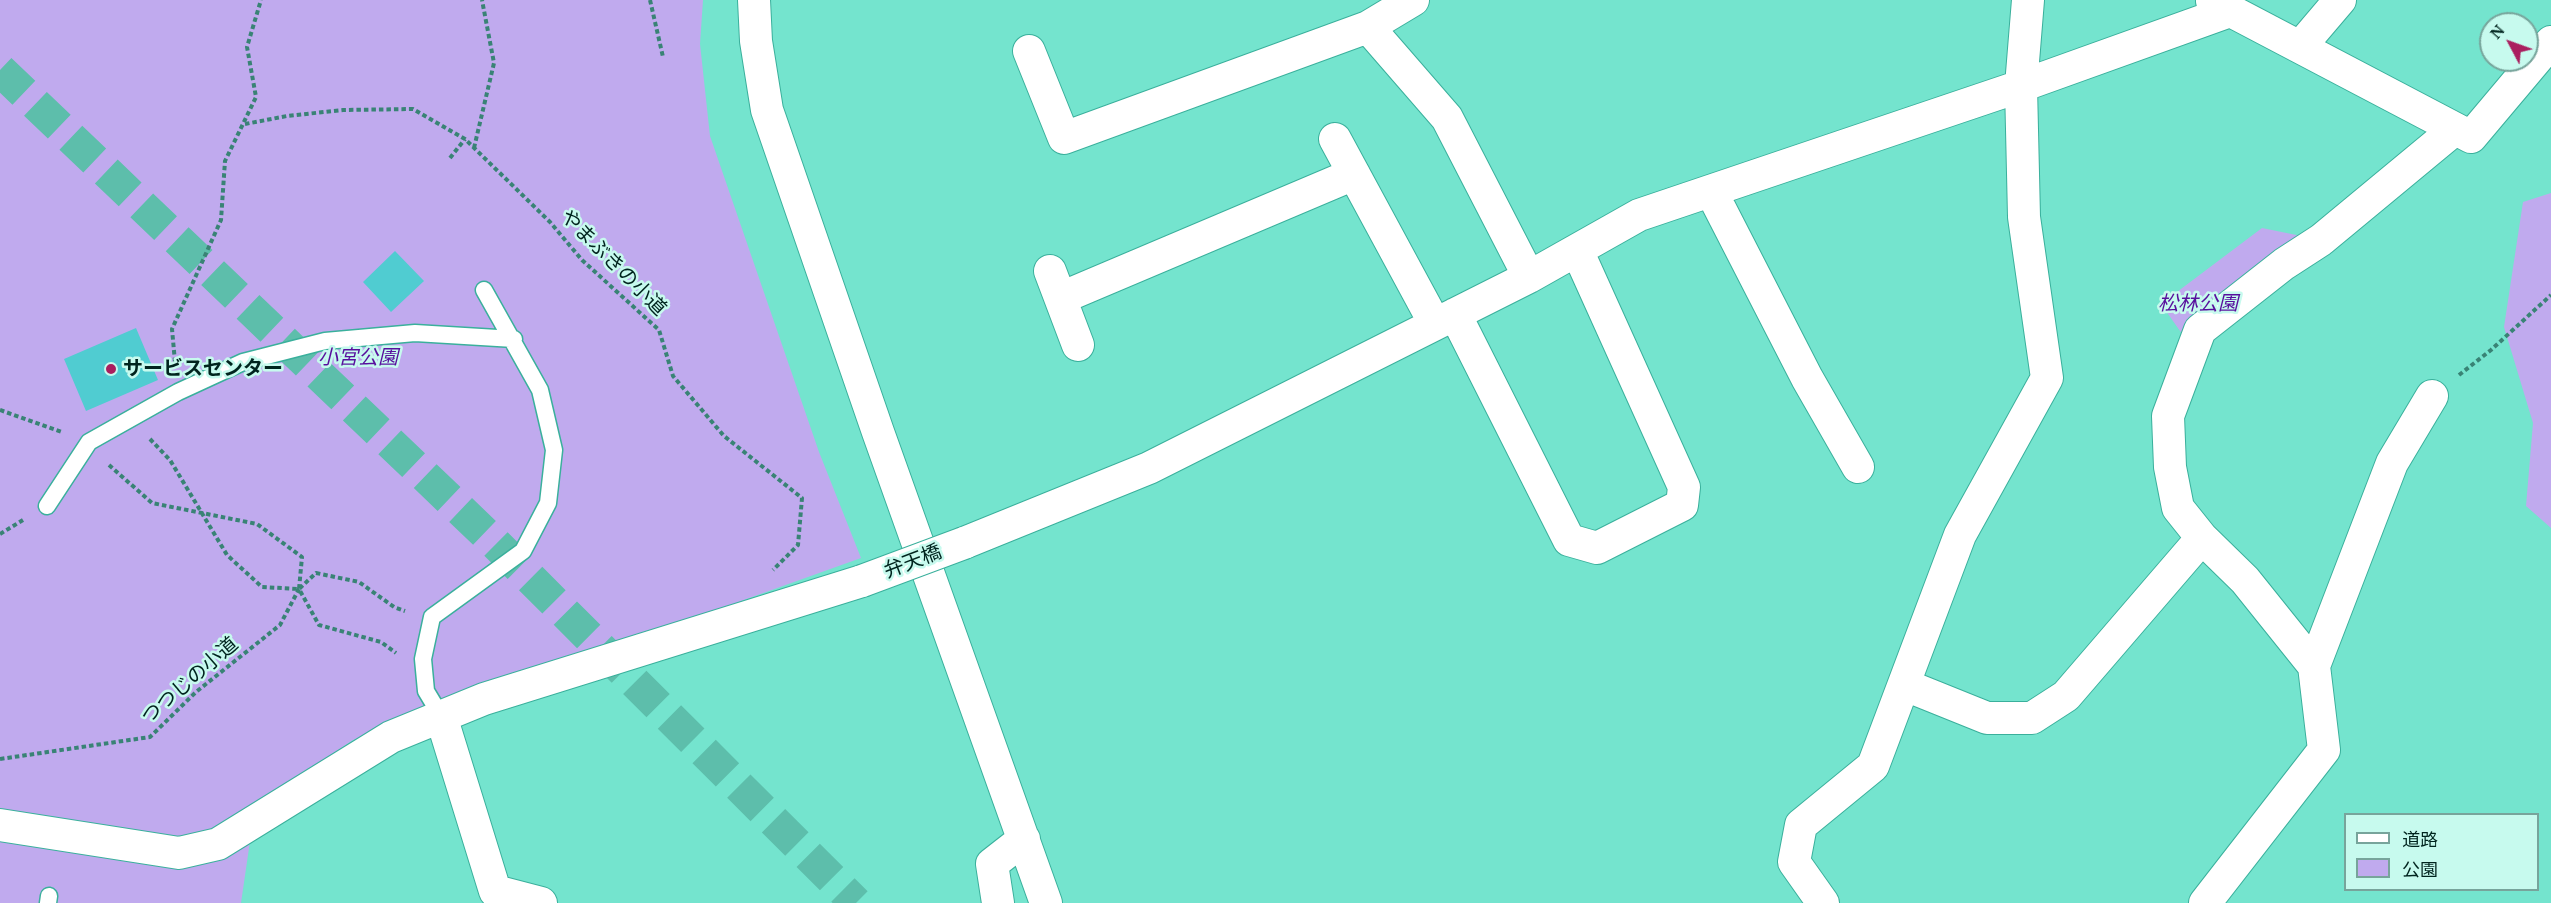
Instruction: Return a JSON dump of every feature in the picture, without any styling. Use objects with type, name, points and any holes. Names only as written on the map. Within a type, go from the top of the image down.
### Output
[{"type":"street","points":[[754,0],[756,41],[767,110],[878,432],[1046,903]]},
{"type":"street","points":[[1029,51],[1064,138],[1368,27],[1413,0]]},
{"type":"street","points":[[1823,903],[1794,862],[1801,825],[1873,765],[1960,535],[2047,378],[2024,217],[2021,86],[2028,0]]},
{"type":"street","points":[[2300,47],[2340,0]]},
{"type":"street","points":[[2220,5],[2471,137],[2551,42]]},
{"type":"street","name":"弁天橋","points":[[0,825],[179,853],[218,844],[391,737],[434,704],[484,699],[862,581],[964,543],[1149,468],[1529,277],[1639,215],[2021,86],[2220,5]]},
{"type":"street","points":[[1368,27],[1447,118],[1529,277]]},
{"type":"street","points":[[2314,666],[2245,580],[2202,538],[2178,508],[2170,468],[2168,416],[2200,330],[2284,264],[2321,240],[2455,129]]},
{"type":"street","points":[[1335,139],[1354,174],[1445,319],[1569,540],[1597,548],[1682,505],[1684,487],[1577,250]]},
{"type":"street","points":[[1078,345],[1056,285],[1354,174]]},
{"type":"street","points":[[1711,191],[1806,378],[1858,467]]},
{"type":"street","points":[[2205,903],[2324,750],[2314,666],[2392,463],[2432,396]]},
{"type":"street","points":[[1905,685],[1987,718],[2032,718],[2066,696],[2202,538]]},
{"type":"street","points":[[434,704],[495,891],[541,903]]},
{"type":"street","points":[[998,903],[992,864],[1024,839]]},
{"type":"lane","points":[[434,704],[423,659],[432,617],[523,551],[548,503],[554,450],[540,390],[514,339],[484,290]]},
{"type":"lane","points":[[47,506],[89,442],[178,392],[243,362],[325,341],[415,333],[514,339]]},
{"type":"path","points":[[178,392],[172,329],[221,220],[225,161],[245,124],[256,96],[247,47],[261,0]]},
{"type":"path","points":[[474,148],[494,63],[482,0]]},
{"type":"path","points":[[650,0],[663,57]]},
{"type":"path","points":[[245,124],[287,116],[343,110],[413,110],[465,139],[474,148]]},
{"type":"path","points":[[450,158],[465,139]]},
{"type":"path","name":"やまぶきの小道","points":[[474,148],[550,222],[582,260],[658,330],[673,376],[724,436],[802,498],[798,545],[771,573]]},
{"type":"path","points":[[2432,396],[2491,350],[2551,295]]},
{"type":"path","points":[[0,410],[89,442],[115,472],[152,503],[257,524],[302,557],[299,589],[319,625],[381,642],[403,658],[434,704]]},
{"type":"path","points":[[130,419],[170,460],[227,555],[262,587],[299,589],[316,573],[359,582],[394,607],[418,616],[432,617]]},
{"type":"path","name":"つつじの小道","points":[[0,759],[150,737],[196,692],[280,625],[299,589]]},
{"type":"green space","name":"小宮公園","points":[[0,0],[703,0],[700,44],[710,136],[819,452],[861,558],[353,740],[255,807],[241,903],[0,903]]},
{"type":"green space","points":[[2551,193],[2551,528],[2526,506],[2533,423],[2504,327],[2523,202]]},
{"type":"green space","name":"松林公園","points":[[2262,228],[2321,240],[2192,348],[2161,304]]},
{"type":"building","points":[[395,251],[424,281],[391,312],[363,282]]},
{"type":"building","name":"サービスセンター","points":[[136,328],[158,380],[86,411],[64,359]]},
{"type":"tunnel","points":[[0,70],[492,540],[856,903]]},
{"type":"place","name":"サービスセンター","points":[[111,369]]}]
